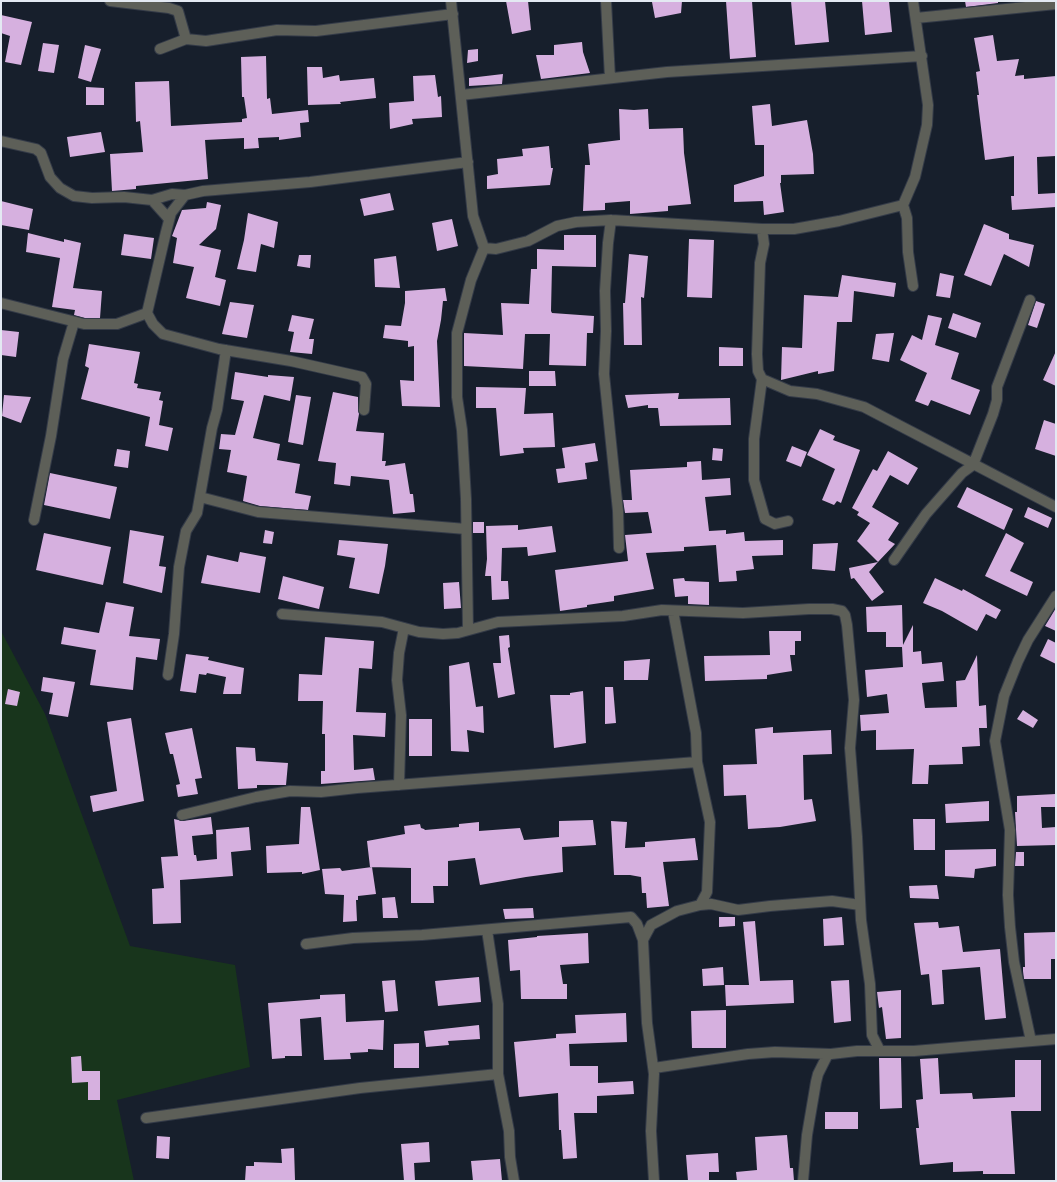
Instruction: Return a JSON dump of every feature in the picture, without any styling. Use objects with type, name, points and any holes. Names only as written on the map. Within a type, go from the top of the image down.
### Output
[{"type":"street","points":[[110,1],[169,8],[178,11],[186,39]]},
{"type":"street","points":[[451,1],[473,216],[484,248],[471,280],[457,333],[457,397],[462,430],[468,630]]},
{"type":"street","points":[[606,1],[610,78]]},
{"type":"street","points":[[913,1],[928,105],[927,125],[915,177],[903,205],[907,218],[908,252],[913,286]]},
{"type":"street","points":[[916,18],[1056,4]]},
{"type":"street","points":[[160,48],[186,39],[206,41],[278,30],[316,31],[452,14]]},
{"type":"street","points":[[461,95],[666,72],[922,56]]},
{"type":"street","points":[[1,141],[36,149],[41,153],[50,177],[60,188],[70,195],[92,198],[124,197],[152,200],[172,194],[185,195],[204,191],[310,182],[468,162]]},
{"type":"street","points":[[185,195],[178,201],[169,219],[147,312],[153,324],[162,334],[226,350],[291,361],[362,377],[366,384],[364,410]]},
{"type":"street","points":[[152,200],[169,219]]},
{"type":"street","points":[[484,248],[496,249],[528,240],[557,226],[576,222],[611,220],[762,230],[794,229],[903,205]]},
{"type":"street","points":[[611,220],[605,292],[606,331],[604,374],[618,511],[619,548]]},
{"type":"street","points":[[762,230],[764,244],[760,263],[757,354],[758,371],[762,379],[754,439],[754,480],[765,518],[775,524],[788,521]]},
{"type":"street","points":[[894,560],[926,514],[962,473],[973,465],[993,414],[997,400],[997,387],[1030,300]]},
{"type":"street","points":[[1,303],[84,324],[117,324],[147,312]]},
{"type":"street","points":[[34,520],[51,436],[63,360],[74,322]]},
{"type":"street","points":[[168,676],[174,634],[179,567],[186,531],[197,513],[212,428],[217,410],[226,350]]},
{"type":"street","points":[[762,379],[790,391],[817,394],[864,407],[973,465],[1056,506]]},
{"type":"street","points":[[200,497],[258,512],[466,529]]},
{"type":"street","points":[[1031,1041],[1014,962],[1008,895],[1010,830],[995,741],[1004,696],[1018,661],[1028,640],[1056,596]]},
{"type":"street","points":[[282,614],[382,622],[419,632],[443,634],[468,630],[498,622],[623,616],[662,610],[743,613],[832,609],[842,611],[845,615],[854,700],[850,748],[860,905],[870,984],[872,1035],[880,1051]]},
{"type":"street","points":[[673,611],[696,733],[697,762],[710,822],[707,892],[700,904]]},
{"type":"street","points":[[399,785],[401,715],[397,680],[399,653],[404,628]]},
{"type":"street","points":[[182,815],[256,797],[290,791],[321,792],[697,762]]},
{"type":"street","points":[[707,892],[718,905]]},
{"type":"street","points":[[637,924],[651,925],[677,911],[700,904],[718,905],[738,910],[832,901],[860,905]]},
{"type":"street","points":[[306,944],[353,938],[422,935],[630,917],[637,924],[643,940],[647,1023],[654,1068],[651,1131],[654,1181]]},
{"type":"street","points":[[643,940],[651,925]]},
{"type":"street","points":[[487,930],[498,1004],[498,1074],[509,1131],[510,1157],[514,1181]]},
{"type":"street","points":[[861,1051],[872,1035]]},
{"type":"street","points":[[654,1068],[748,1054],[775,1052],[828,1054],[861,1051],[914,1051],[1056,1039]]},
{"type":"street","points":[[803,1181],[807,1135],[816,1082],[818,1074],[828,1054]]},
{"type":"street","points":[[146,1118],[360,1088],[498,1074]]},
{"type":"green space","points":[[1,631],[45,714],[130,946],[235,965],[250,1067],[117,1100],[134,1181],[1,1181]]},
{"type":"building","points":[[506,1],[528,1],[531,30],[512,34]]},
{"type":"building","points":[[682,1],[681,13],[655,18],[652,2]]},
{"type":"building","points":[[726,1],[752,1],[756,57],[730,59]]},
{"type":"building","points":[[791,1],[825,1],[829,42],[795,45]]},
{"type":"building","points":[[862,1],[889,1],[892,32],[865,35]]},
{"type":"building","points":[[965,1],[998,1],[998,3],[966,7]]},
{"type":"building","points":[[1,15],[32,22],[21,65],[5,62],[10,36],[1,33]]},
{"type":"building","points":[[993,35],[997,61],[1019,59],[1015,76],[1024,75],[1024,79],[1056,76],[1056,156],[1037,157],[1038,194],[1056,193],[1056,207],[1012,210],[1011,196],[1014,196],[1014,156],[985,160],[977,95],[979,95],[976,72],[980,71],[974,38]]},
{"type":"building","points":[[582,42],[583,52],[590,73],[541,79],[536,55],[554,55],[554,45]]},
{"type":"building","points":[[43,43],[59,45],[54,73],[38,71]]},
{"type":"building","points":[[85,45],[101,49],[91,82],[78,78]]},
{"type":"building","points":[[478,49],[478,61],[467,63],[468,50]]},
{"type":"building","points":[[266,56],[267,99],[270,98],[272,114],[308,110],[309,122],[300,123],[301,137],[279,140],[279,137],[258,138],[259,148],[244,149],[244,138],[205,140],[208,179],[136,186],[136,189],[112,191],[110,154],[143,152],[140,121],[136,122],[135,82],[169,81],[171,126],[242,122],[242,119],[247,118],[244,97],[242,97],[241,57]]},
{"type":"building","points":[[307,67],[322,67],[323,78],[339,75],[340,81],[374,78],[376,98],[340,102],[341,104],[308,105]]},
{"type":"building","points":[[503,74],[502,84],[469,86],[469,78]]},
{"type":"building","points":[[435,75],[438,97],[441,96],[442,117],[412,119],[413,124],[390,129],[389,103],[414,101],[413,76]]},
{"type":"building","points":[[86,87],[104,88],[104,105],[86,105]]},
{"type":"building","points":[[770,104],[772,126],[807,120],[813,154],[814,174],[781,175],[780,183],[784,212],[764,215],[763,201],[734,202],[734,185],[764,176],[764,145],[755,145],[752,106]]},
{"type":"building","points":[[619,109],[648,109],[649,129],[683,128],[684,153],[691,204],[668,206],[668,211],[630,214],[630,201],[605,203],[605,210],[583,211],[585,165],[590,165],[588,144],[620,140]]},
{"type":"building","points":[[101,132],[105,152],[70,157],[67,137]]},
{"type":"building","points":[[549,146],[551,168],[553,168],[550,185],[487,189],[487,176],[498,174],[497,159],[523,156],[522,149]]},
{"type":"building","points":[[390,193],[394,210],[364,216],[360,199]]},
{"type":"building","points":[[1,201],[33,209],[29,230],[1,225]]},
{"type":"building","points":[[207,202],[221,205],[216,229],[199,245],[221,250],[215,277],[226,280],[220,306],[186,298],[194,267],[173,263],[177,238],[172,236],[182,210],[206,208]]},
{"type":"building","points":[[248,213],[278,222],[274,248],[261,244],[256,272],[237,269],[244,240]]},
{"type":"building","points":[[452,219],[458,246],[437,251],[432,223]]},
{"type":"building","points":[[984,224],[1009,234],[1009,239],[1034,245],[1029,267],[1004,254],[991,286],[964,275]]},
{"type":"building","points":[[28,233],[64,242],[64,239],[81,243],[73,288],[102,291],[100,318],[85,318],[74,315],[75,310],[52,307],[60,258],[26,252]]},
{"type":"building","points":[[124,234],[154,238],[151,259],[121,255]]},
{"type":"building","points":[[564,235],[596,235],[596,267],[552,266],[552,313],[594,316],[593,333],[587,333],[586,366],[549,365],[550,334],[525,334],[523,369],[464,366],[464,333],[503,335],[501,303],[529,304],[531,269],[537,269],[537,249],[564,250]]},
{"type":"building","points":[[689,239],[714,240],[712,298],[687,297]]},
{"type":"building","points":[[629,254],[648,256],[644,298],[641,297],[642,345],[624,345],[623,303],[625,303]]},
{"type":"building","points":[[299,255],[311,255],[310,268],[297,266]]},
{"type":"building","points":[[396,256],[400,288],[375,287],[374,259]]},
{"type":"building","points":[[940,273],[954,276],[950,298],[936,296]]},
{"type":"building","points":[[842,275],[896,283],[894,297],[854,291],[852,322],[837,322],[834,371],[818,374],[818,371],[781,380],[782,347],[802,348],[804,295],[838,297]]},
{"type":"building","points":[[445,288],[447,301],[443,301],[437,341],[440,407],[402,406],[400,380],[414,381],[414,346],[408,347],[408,341],[383,338],[385,325],[401,326],[405,303],[405,291]]},
{"type":"building","points":[[1036,301],[1045,304],[1037,328],[1028,325]]},
{"type":"building","points":[[230,302],[254,305],[247,338],[222,334]]},
{"type":"building","points":[[953,313],[981,323],[976,338],[948,328]]},
{"type":"building","points":[[292,315],[314,319],[309,339],[314,339],[312,354],[290,352],[294,332],[288,331]]},
{"type":"building","points":[[928,315],[942,318],[935,345],[959,353],[951,379],[980,390],[970,415],[931,400],[928,406],[915,401],[927,373],[900,360],[912,335],[922,340]]},
{"type":"building","points":[[1,330],[19,332],[16,357],[1,355]]},
{"type":"building","points":[[894,333],[889,362],[872,359],[876,334]]},
{"type":"building","points":[[89,344],[140,352],[134,383],[138,384],[137,388],[161,392],[159,400],[163,401],[159,425],[173,428],[168,451],[145,446],[150,417],[81,399],[89,368],[85,366]]},
{"type":"building","points":[[719,347],[743,348],[743,366],[719,366]]},
{"type":"building","points":[[1056,351],[1056,386],[1043,380]]},
{"type":"building","points":[[529,371],[555,371],[556,386],[529,386]]},
{"type":"building","points":[[235,372],[268,377],[268,375],[294,377],[290,401],[264,395],[253,438],[280,444],[277,460],[300,464],[295,493],[311,496],[308,510],[260,506],[243,501],[247,476],[227,472],[231,450],[219,449],[221,434],[235,435],[244,401],[231,399]]},
{"type":"building","points":[[476,387],[526,388],[524,414],[553,413],[555,447],[523,448],[524,453],[500,456],[496,408],[476,408]]},
{"type":"building","points":[[333,392],[358,397],[359,414],[356,431],[384,433],[382,461],[386,461],[385,466],[405,463],[410,494],[413,494],[415,512],[393,514],[389,480],[351,476],[350,486],[334,484],[336,463],[318,461]]},
{"type":"building","points":[[679,393],[678,399],[730,398],[731,425],[660,426],[658,408],[648,408],[648,405],[628,408],[625,395]]},
{"type":"building","points":[[4,395],[31,397],[21,423],[2,416]]},
{"type":"building","points":[[296,395],[311,397],[303,445],[288,442]]},
{"type":"building","points":[[1044,420],[1056,424],[1056,456],[1035,449]]},
{"type":"building","points":[[820,429],[835,436],[833,440],[860,450],[841,503],[837,501],[834,505],[822,500],[835,469],[807,455]]},
{"type":"building","points":[[595,443],[598,461],[585,463],[587,479],[558,483],[556,469],[565,468],[562,448]]},
{"type":"building","points":[[792,446],[807,452],[801,467],[786,461]]},
{"type":"building","points":[[713,448],[723,449],[722,461],[712,460]]},
{"type":"building","points":[[117,449],[130,451],[128,468],[114,466]]},
{"type":"building","points":[[888,451],[918,468],[908,485],[890,475],[872,507],[899,523],[888,540],[895,544],[878,562],[857,541],[870,523],[857,515],[859,512],[852,508],[873,469],[877,471]]},
{"type":"building","points":[[701,461],[702,480],[730,478],[731,495],[705,497],[709,531],[726,530],[726,534],[744,532],[745,541],[783,540],[783,555],[752,556],[754,569],[736,571],[737,581],[719,582],[716,545],[684,547],[684,551],[646,553],[654,589],[614,596],[614,601],[560,611],[555,570],[628,561],[625,535],[652,533],[648,512],[625,513],[623,500],[632,500],[630,470],[687,467],[687,462]]},
{"type":"building","points":[[50,473],[117,487],[110,519],[44,505]]},
{"type":"building","points":[[967,487],[1013,509],[1004,530],[957,507]]},
{"type":"building","points":[[1028,507],[1052,518],[1048,528],[1024,517]]},
{"type":"building","points":[[473,522],[484,522],[484,533],[473,533]]},
{"type":"building","points":[[518,525],[518,530],[552,526],[556,552],[528,556],[527,547],[502,548],[501,581],[508,581],[509,599],[492,600],[491,576],[485,576],[487,559],[486,526]]},
{"type":"building","points":[[130,530],[164,536],[159,566],[166,567],[162,593],[123,583]]},
{"type":"building","points":[[265,530],[274,532],[272,544],[263,543]]},
{"type":"building","points":[[44,533],[111,547],[103,585],[36,570]]},
{"type":"building","points":[[1006,533],[1024,543],[1010,571],[1033,582],[1027,596],[985,576]]},
{"type":"building","points":[[339,540],[388,544],[379,594],[349,588],[355,558],[337,555]]},
{"type":"building","points":[[838,543],[835,571],[812,569],[813,544]]},
{"type":"building","points":[[240,552],[266,557],[260,593],[201,583],[207,555],[238,562]]},
{"type":"building","points":[[878,562],[869,572],[884,592],[872,601],[854,578],[851,579],[849,568]]},
{"type":"building","points":[[283,576],[324,587],[319,609],[278,599]]},
{"type":"building","points":[[684,578],[685,581],[709,582],[709,605],[688,604],[688,596],[675,597],[673,579]]},
{"type":"building","points":[[935,578],[962,591],[963,589],[1001,610],[996,619],[986,614],[977,631],[942,611],[923,603]]},
{"type":"building","points":[[459,582],[461,608],[444,609],[443,583]]},
{"type":"building","points":[[106,602],[134,607],[129,636],[160,639],[157,660],[136,657],[133,690],[90,685],[96,650],[61,644],[64,627],[99,633]]},
{"type":"building","points":[[902,605],[903,645],[913,625],[913,652],[921,651],[922,664],[942,662],[944,681],[922,683],[925,708],[957,707],[956,681],[965,680],[977,655],[979,706],[986,705],[987,728],[979,728],[980,746],[962,747],[963,764],[929,765],[928,784],[912,784],[914,749],[876,750],[876,730],[861,731],[860,715],[889,713],[887,694],[867,697],[865,670],[903,667],[902,647],[886,647],[886,632],[867,632],[866,607]]},
{"type":"building","points":[[1056,608],[1056,631],[1045,626]]},
{"type":"building","points":[[769,631],[801,631],[801,641],[795,641],[795,655],[790,655],[792,671],[767,675],[767,679],[705,681],[704,656],[770,655]]},
{"type":"building","points":[[509,635],[510,647],[508,648],[515,694],[498,698],[493,663],[501,663],[499,636]]},
{"type":"building","points":[[325,637],[374,641],[372,669],[359,668],[356,712],[386,713],[385,737],[353,735],[354,770],[373,768],[375,780],[321,784],[321,771],[325,771],[325,734],[322,734],[323,701],[298,701],[299,674],[322,675]]},
{"type":"building","points":[[1048,639],[1056,643],[1056,664],[1040,656]]},
{"type":"building","points":[[186,654],[209,657],[208,660],[244,668],[241,694],[223,694],[226,677],[207,673],[206,675],[199,674],[196,693],[180,691]]},
{"type":"building","points":[[650,659],[648,680],[624,680],[624,661]]},
{"type":"building","points":[[469,662],[476,707],[483,706],[484,733],[467,730],[469,752],[451,751],[449,666]]},
{"type":"building","points":[[43,677],[75,682],[68,717],[49,714],[53,693],[41,691]]},
{"type":"building","points":[[605,687],[613,687],[616,723],[605,724]]},
{"type":"building","points":[[8,689],[20,692],[17,706],[5,704]]},
{"type":"building","points":[[583,691],[586,743],[554,748],[550,695],[570,695],[570,693]]},
{"type":"building","points":[[1023,710],[1038,720],[1033,728],[1017,719]]},
{"type":"building","points":[[131,718],[144,801],[93,812],[90,796],[117,791],[107,722]]},
{"type":"building","points":[[409,719],[432,719],[432,756],[409,756]]},
{"type":"building","points":[[773,727],[773,733],[831,730],[832,754],[803,755],[804,800],[812,799],[816,821],[780,827],[748,829],[746,795],[724,796],[723,765],[757,764],[755,729]]},
{"type":"building","points":[[192,728],[202,778],[195,779],[198,794],[178,797],[176,785],[180,784],[173,754],[170,754],[165,733]]},
{"type":"building","points":[[236,747],[255,748],[256,761],[288,763],[286,785],[257,785],[257,788],[238,789]]},
{"type":"building","points":[[1056,794],[1056,807],[1041,807],[1042,828],[1056,827],[1056,845],[1017,846],[1015,812],[1017,812],[1017,796]]},
{"type":"building","points":[[989,801],[989,821],[946,823],[945,804]]},
{"type":"building","points":[[301,807],[310,807],[320,870],[302,874],[302,872],[267,873],[266,846],[299,844]]},
{"type":"building","points":[[211,817],[213,834],[192,836],[194,855],[196,855],[197,861],[217,859],[216,830],[249,827],[251,850],[231,852],[233,876],[180,880],[181,923],[153,924],[152,889],[164,888],[161,857],[178,856],[174,819],[183,821]]},
{"type":"building","points":[[913,819],[935,819],[935,850],[914,850]]},
{"type":"building","points":[[593,820],[596,845],[562,847],[563,872],[480,885],[475,858],[448,861],[448,886],[433,886],[434,903],[411,903],[411,868],[370,867],[367,841],[405,834],[404,826],[420,824],[421,828],[425,830],[459,827],[459,824],[479,822],[479,831],[520,828],[524,840],[559,837],[559,821]]},
{"type":"building","points":[[611,821],[627,822],[625,848],[645,847],[645,842],[695,838],[698,860],[663,862],[669,906],[647,908],[646,893],[642,893],[641,877],[614,875]]},
{"type":"building","points":[[996,849],[996,866],[975,869],[974,878],[945,876],[945,850]]},
{"type":"building","points":[[1016,852],[1024,852],[1024,866],[1015,866]]},
{"type":"building","points":[[372,867],[376,894],[358,896],[358,900],[356,900],[357,921],[343,922],[344,895],[325,894],[322,869],[340,868],[342,871]]},
{"type":"building","points":[[937,885],[939,899],[910,898],[909,886]]},
{"type":"building","points":[[395,897],[398,918],[383,918],[382,898]]},
{"type":"building","points":[[533,908],[534,918],[505,919],[503,909]]},
{"type":"building","points":[[719,917],[735,917],[735,926],[719,927]]},
{"type":"building","points":[[842,917],[844,945],[824,946],[823,919]]},
{"type":"building","points":[[755,921],[760,981],[793,980],[794,1003],[726,1006],[725,985],[749,985],[743,922]]},
{"type":"building","points":[[938,922],[939,928],[959,926],[963,952],[1000,949],[1006,1018],[985,1020],[980,967],[942,970],[944,1004],[932,1005],[929,974],[921,975],[914,923]]},
{"type":"building","points":[[1056,932],[1056,959],[1051,959],[1051,979],[1024,979],[1024,933]]},
{"type":"building","points":[[588,933],[589,963],[560,965],[563,984],[567,984],[567,999],[521,999],[520,970],[510,971],[508,940],[537,936]]},
{"type":"building","points":[[723,967],[724,985],[703,986],[702,969]]},
{"type":"building","points":[[479,977],[481,1002],[438,1006],[435,981]]},
{"type":"building","points":[[395,980],[398,1011],[385,1012],[382,981]]},
{"type":"building","points":[[849,980],[851,1021],[834,1023],[831,981]]},
{"type":"building","points":[[901,990],[901,1038],[886,1039],[882,1007],[879,1008],[877,992]]},
{"type":"building","points":[[345,994],[346,1022],[384,1020],[383,1050],[368,1049],[368,1052],[350,1053],[351,1059],[324,1060],[321,1017],[300,1019],[302,1056],[285,1056],[285,1058],[272,1059],[268,1003],[320,999],[320,995]]},
{"type":"building","points":[[726,1010],[726,1048],[692,1048],[691,1011]]},
{"type":"building","points":[[626,1013],[627,1042],[569,1044],[570,1066],[598,1066],[598,1083],[633,1081],[634,1094],[597,1096],[597,1113],[574,1113],[577,1158],[563,1159],[561,1130],[559,1130],[558,1093],[519,1097],[514,1042],[556,1038],[556,1034],[576,1033],[575,1015]]},
{"type":"building","points":[[479,1025],[480,1039],[448,1041],[449,1045],[426,1047],[424,1031]]},
{"type":"building","points":[[419,1043],[419,1068],[394,1068],[394,1044]]},
{"type":"building","points":[[81,1056],[82,1071],[100,1071],[100,1100],[88,1100],[88,1082],[72,1083],[71,1057]]},
{"type":"building","points":[[879,1058],[901,1058],[902,1108],[880,1109]]},
{"type":"building","points":[[938,1058],[940,1094],[972,1093],[973,1099],[1015,1097],[1015,1060],[1041,1060],[1041,1111],[1011,1111],[1015,1174],[983,1174],[983,1171],[953,1172],[953,1162],[920,1165],[916,1128],[919,1128],[916,1100],[923,1099],[920,1059]]},
{"type":"building","points":[[825,1112],[858,1112],[858,1129],[825,1129]]},
{"type":"building","points":[[787,1135],[790,1168],[793,1168],[794,1181],[737,1181],[736,1172],[757,1170],[755,1137]]},
{"type":"building","points":[[157,1136],[170,1137],[169,1159],[156,1158]]},
{"type":"building","points":[[429,1142],[430,1162],[414,1163],[415,1181],[404,1181],[401,1144]]},
{"type":"building","points":[[294,1148],[295,1180],[245,1181],[246,1166],[254,1166],[254,1162],[282,1163],[281,1149]]},
{"type":"building","points":[[718,1153],[719,1172],[709,1172],[709,1181],[688,1181],[686,1155]]},
{"type":"building","points":[[500,1159],[502,1181],[473,1181],[471,1161]]}]
